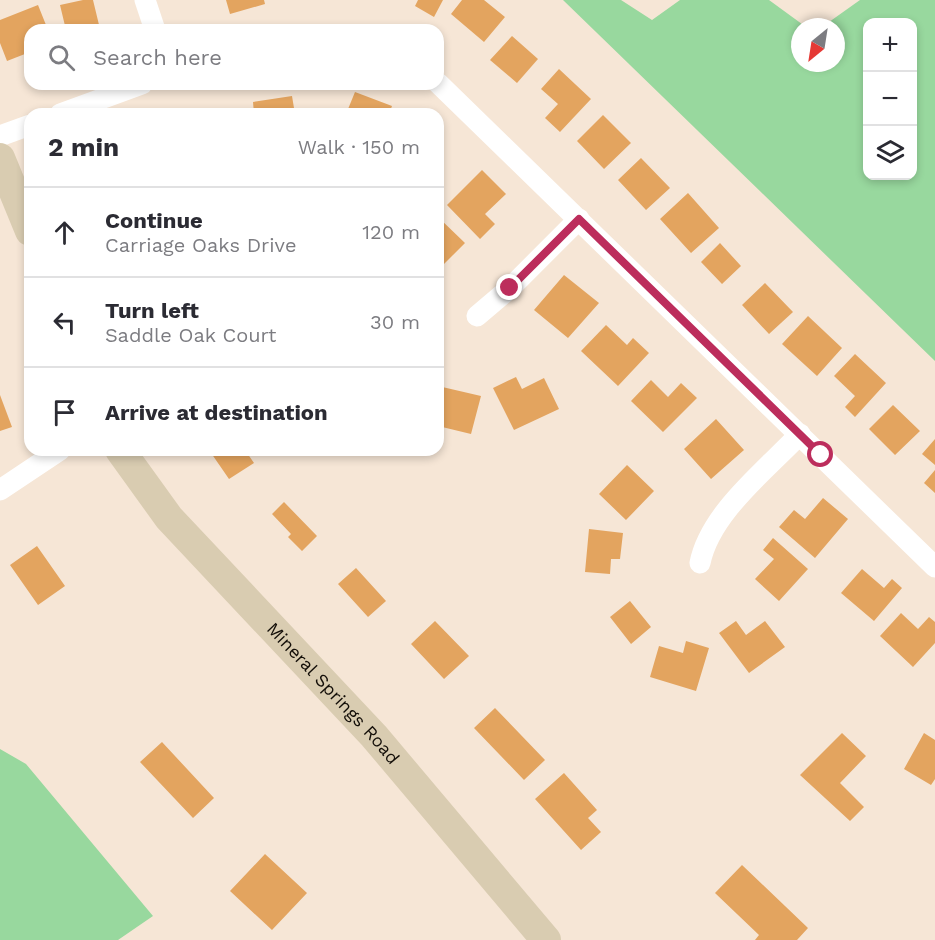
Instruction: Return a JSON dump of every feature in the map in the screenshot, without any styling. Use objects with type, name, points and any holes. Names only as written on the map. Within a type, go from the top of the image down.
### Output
[{"type":"street","points":[[145,0],[152,24]]},
{"type":"street","points":[[444,89],[935,567]]},
{"type":"street","points":[[76,108],[126,90]]},
{"type":"street","points":[[0,136],[24,127]]},
{"type":"street","points":[[0,158],[24,216]]},
{"type":"street","points":[[477,316],[510,288],[579,219]]},
{"type":"street","points":[[700,563],[711,532],[724,514],[800,434]]},
{"type":"street","points":[[0,490],[51,456]]},
{"type":"street","name":"Mineral Springs Road","points":[[124,456],[169,518],[374,736],[546,940]]},
{"type":"green space","points":[[563,0],[621,0],[652,20],[680,0],[769,0],[794,18],[791,18],[791,72],[845,72],[845,18],[835,18],[860,0],[935,0],[935,361]]},
{"type":"green space","points":[[0,749],[26,764],[153,916],[118,940],[0,940]]},
{"type":"building","points":[[93,0],[99,24],[65,24],[60,5]]},
{"type":"building","points":[[226,0],[264,0],[265,4],[230,14]]},
{"type":"building","points":[[418,0],[443,0],[434,17],[415,6]]},
{"type":"building","points":[[462,0],[484,0],[505,17],[484,42],[451,14]]},
{"type":"building","points":[[38,5],[46,24],[24,24],[24,54],[7,61],[0,43],[0,20]]},
{"type":"building","points":[[512,36],[538,59],[517,83],[490,60]]},
{"type":"building","points":[[559,69],[591,99],[560,132],[545,118],[558,104],[541,89]]},
{"type":"building","points":[[355,92],[392,106],[391,108],[348,108]]},
{"type":"building","points":[[292,96],[294,108],[254,108],[253,102]]},
{"type":"building","points":[[603,115],[631,143],[604,169],[577,141]]},
{"type":"building","points":[[641,158],[670,188],[646,210],[618,180]]},
{"type":"building","points":[[482,170],[506,194],[485,214],[495,224],[480,239],[447,205]]},
{"type":"building","points":[[688,193],[719,228],[691,253],[660,219]]},
{"type":"building","points":[[444,223],[465,243],[444,264]]},
{"type":"building","points":[[720,243],[741,266],[722,284],[701,262]]},
{"type":"building","points":[[564,275],[599,303],[568,338],[534,310]]},
{"type":"building","points":[[765,283],[793,312],[769,334],[742,305]]},
{"type":"building","points":[[808,316],[842,348],[817,376],[782,344]]},
{"type":"building","points":[[606,325],[627,345],[633,338],[649,353],[618,386],[581,351]]},
{"type":"building","points":[[855,354],[886,383],[855,417],[845,407],[855,396],[834,376]]},
{"type":"building","points":[[516,377],[522,389],[544,378],[559,409],[514,430],[493,388]]},
{"type":"building","points":[[651,380],[668,397],[681,383],[697,398],[663,432],[631,401]]},
{"type":"building","points":[[444,387],[481,396],[471,434],[444,427]]},
{"type":"building","points":[[0,395],[12,427],[0,431]]},
{"type":"building","points":[[893,405],[920,431],[895,455],[869,429]]},
{"type":"building","points":[[716,419],[744,450],[711,479],[684,449]]},
{"type":"building","points":[[935,439],[935,465],[922,454]]},
{"type":"building","points":[[213,456],[249,456],[254,463],[229,479]]},
{"type":"building","points":[[627,465],[654,491],[626,520],[599,494]]},
{"type":"building","points":[[935,470],[935,493],[924,483]]},
{"type":"building","points":[[823,498],[848,519],[815,558],[779,527],[794,510],[805,519]]},
{"type":"building","points":[[284,502],[317,536],[302,551],[288,537],[291,534],[272,514]]},
{"type":"building","points":[[589,529],[623,533],[620,559],[611,559],[610,574],[585,572]]},
{"type":"building","points":[[773,538],[808,569],[779,601],[755,579],[774,559],[763,550]]},
{"type":"building","points":[[37,546],[65,586],[38,605],[10,565]]},
{"type":"building","points":[[356,568],[386,601],[368,617],[338,584]]},
{"type":"building","points":[[862,569],[884,588],[892,579],[902,588],[874,621],[841,593]]},
{"type":"building","points":[[630,601],[651,627],[631,644],[610,617]]},
{"type":"building","points":[[901,613],[918,629],[929,617],[935,622],[935,643],[913,667],[880,636]]},
{"type":"building","points":[[435,621],[469,656],[444,679],[411,644]]},
{"type":"building","points":[[736,621],[746,635],[765,621],[785,647],[749,673],[719,633]]},
{"type":"building","points":[[686,641],[709,648],[696,691],[650,677],[659,646],[683,653]]},
{"type":"building","points":[[495,708],[545,760],[524,780],[474,728]]},
{"type":"building","points":[[842,733],[866,756],[840,783],[864,807],[850,821],[800,775]]},
{"type":"building","points":[[924,733],[935,740],[935,779],[931,785],[904,769]]},
{"type":"building","points":[[162,742],[214,798],[193,818],[140,762]]},
{"type":"building","points":[[564,773],[597,810],[588,818],[601,832],[581,850],[535,799]]},
{"type":"building","points":[[265,854],[307,893],[272,930],[230,891]]},
{"type":"building","points":[[742,865],[808,928],[797,940],[755,940],[759,935],[715,893]]},
{"type":"route","points":[[510,288],[579,219],[821,455]]}]
